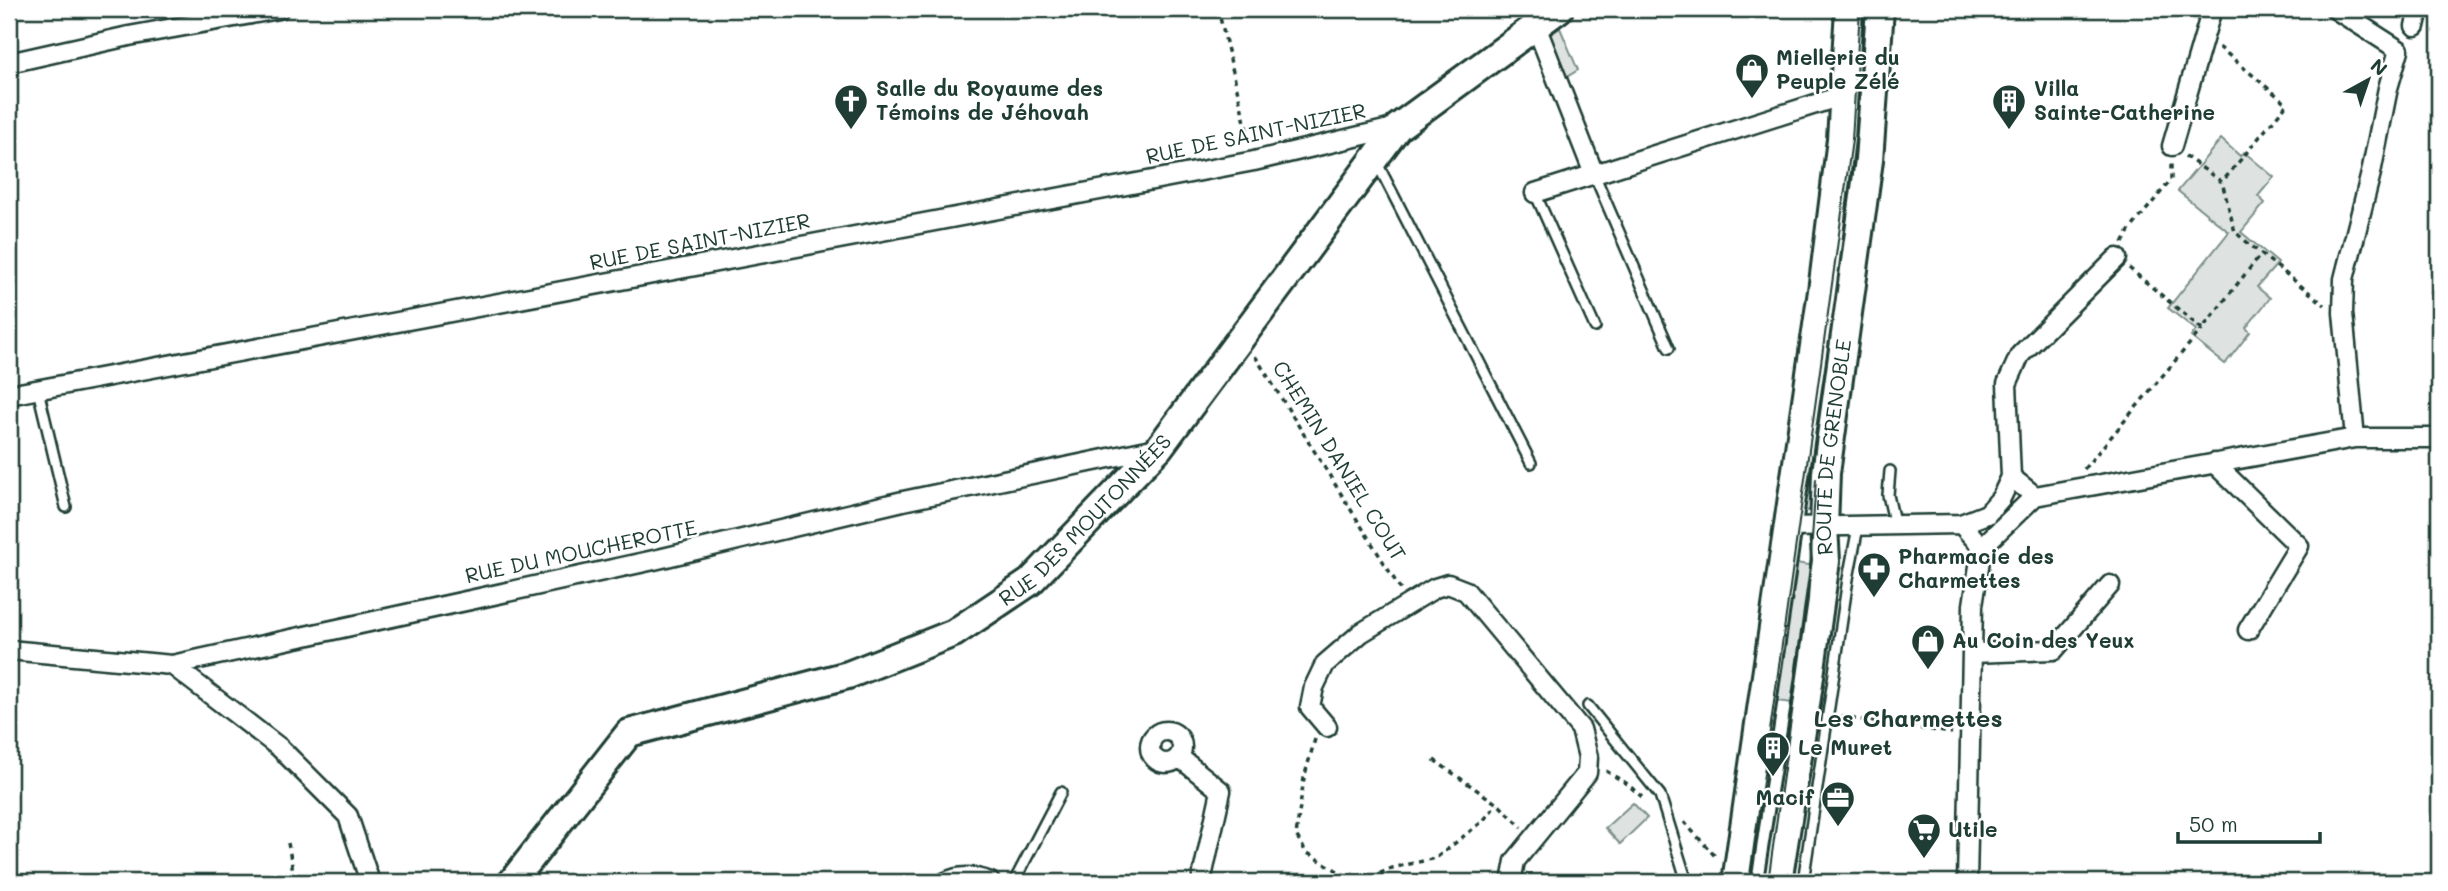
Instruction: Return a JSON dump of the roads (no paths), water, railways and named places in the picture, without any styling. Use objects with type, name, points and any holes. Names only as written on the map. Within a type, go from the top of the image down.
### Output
[{"type":"main road","name":"RUE DES MOUTONNÉES","points":[[512,882],[629,733],[835,680],[954,633],[1030,582],[1160,448],[1398,127],[1559,9]]},
{"type":"main road","name":"ROUTE DE GRENOBLE","points":[[1736,882],[1822,291],[1841,139],[1849,9]]},
{"type":"main road","name":"ROUTE DE GRENOBLE","points":[[1778,882],[1826,561],[1826,473],[1870,151],[1880,9]]},
{"type":"street","points":[[9,63],[129,36],[279,9]]},
{"type":"street","points":[[2172,146],[2212,9]]},
{"type":"street","points":[[2335,9],[2399,50],[2344,279],[2343,313],[2355,438]]},
{"type":"street","points":[[1536,26],[1594,174]]},
{"type":"street","points":[[1535,192],[1844,94]]},
{"type":"street","name":"RUE DE SAINT-NIZIER","points":[[9,395],[1254,160],[1398,127]]},
{"type":"street","points":[[1789,527],[1961,524],[1987,514],[2001,498],[2011,477],[2007,384],[2020,355],[2117,258]]},
{"type":"street","points":[[1967,882],[1973,605],[1982,547],[2035,496],[2355,438],[2439,438]]},
{"type":"street","name":"RUE DU MOUCHEROTTE","points":[[9,650],[172,665],[654,560],[907,500],[1160,448]]},
{"type":"street","points":[[2214,463],[2299,546],[2248,630]]},
{"type":"street","points":[[2011,477],[2035,496]]},
{"type":"street","points":[[1961,524],[1982,547]]},
{"type":"street","points":[[1324,723],[1310,707],[1314,687],[1325,664],[1361,633],[1435,588],[1448,584],[1466,591],[1581,729],[1588,757],[1587,773],[1515,861],[1511,882]]},
{"type":"street","points":[[1973,653],[2054,650],[2110,585]]},
{"type":"street","points":[[172,665],[280,748],[348,816],[370,882]]},
{"type":"street","points":[[1179,757],[1221,791],[1201,882]]},
{"type":"street","points":[[946,882],[974,876],[990,882]]},
{"type":"lane","points":[[1374,159],[1531,464]]},
{"type":"lane","points":[[1594,174],[1669,348]]},
{"type":"lane","points":[[1535,192],[1595,327]]},
{"type":"lane","points":[[38,390],[66,507]]},
{"type":"lane","points":[[1890,471],[1888,495],[1895,526]]},
{"type":"lane","points":[[1803,882],[1858,527]]},
{"type":"lane","points":[[1588,706],[1660,794],[1687,882]]},
{"type":"lane","points":[[1014,882],[1061,792]]},
{"type":"tram line","points":[[1749,882],[1852,140],[1860,9]]},
{"type":"tram line","points":[[1768,882],[1808,599],[1816,479]]},
{"type":"place","name":"Miellerie du Peuple Zélé","points":[[1752,100]]},
{"type":"place","name":"Salle du Royaume des Témoins de Jéhovah","points":[[851,131]]},
{"type":"place","name":"Villa Sainte-Catherine","points":[[2009,131]]},
{"type":"place","name":"Pharmacie des Charmettes","points":[[1874,599]]},
{"type":"place","name":"Au Coin des Yeux","points":[[1928,671]]},
{"type":"place","name":"Le Muret","points":[[1773,778]]},
{"type":"place","name":"Macif","points":[[1838,828]]},
{"type":"place","name":"Utile","points":[[1924,860]]},
{"type":"district","name":"Les Charmettes","points":[[1908,719]]}]
